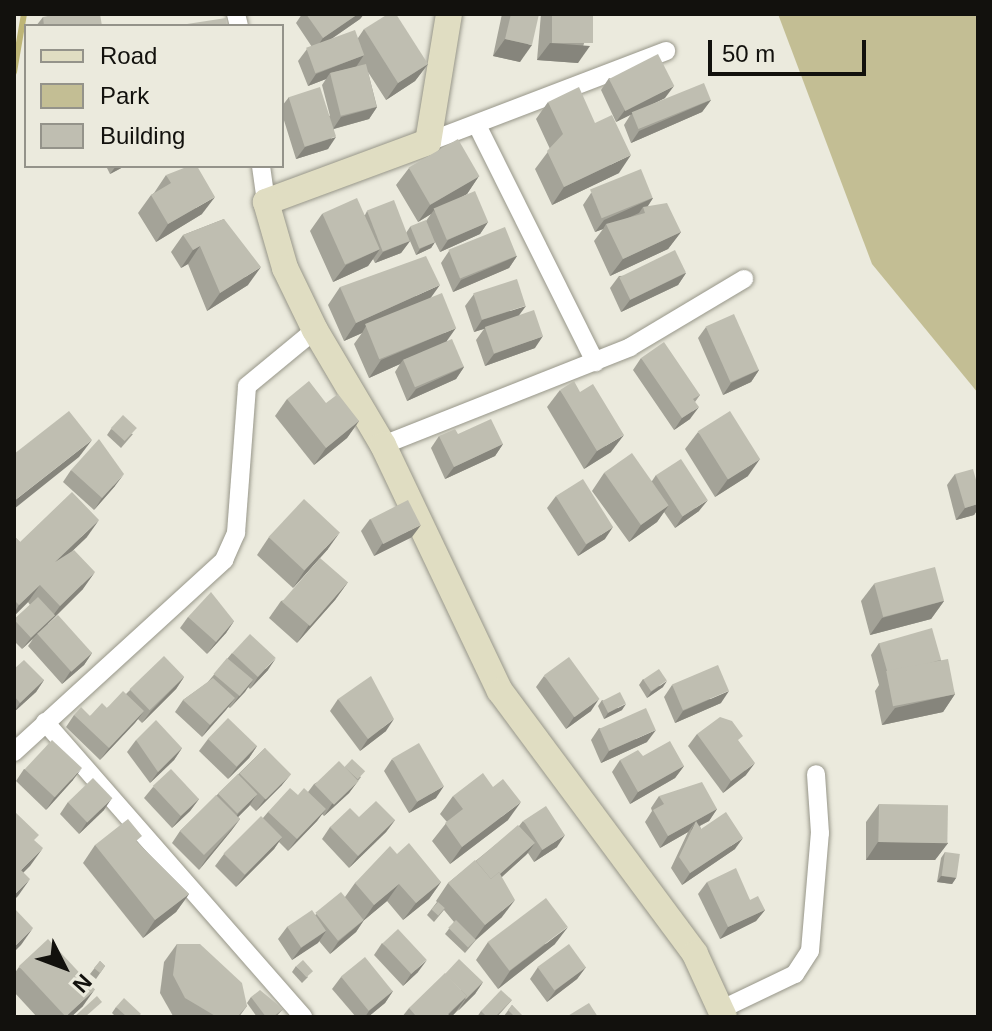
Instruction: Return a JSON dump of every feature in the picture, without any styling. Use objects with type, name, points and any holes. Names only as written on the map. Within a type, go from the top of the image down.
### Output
[{"type":"street","points":[[428,142],[449,14]]},
{"type":"street","points":[[266,202],[428,142],[478,127],[666,51]]},
{"type":"street","points":[[478,127],[595,362]]},
{"type":"street","points":[[261,168],[266,202],[285,268],[315,330],[383,445],[500,691],[685,940],[723,1013],[795,974],[810,951],[820,833],[816,774]]},
{"type":"street","points":[[383,445],[595,362],[744,279]]},
{"type":"street","points":[[14,752],[224,560],[236,533],[247,386],[315,330]]},
{"type":"street","points":[[45,722],[303,1017]]},
{"type":"green space","points":[[778,14],[978,14],[978,393],[872,264]]},
{"type":"building","points":[[100,14],[102,24],[44,24],[43,17]]},
{"type":"building","points":[[306,14],[358,14],[323,38]]},
{"type":"building","points":[[388,14],[396,14],[428,64],[398,83],[364,29]]},
{"type":"building","points":[[511,14],[539,14],[532,45],[505,39]]},
{"type":"building","points":[[552,14],[593,14],[593,43],[552,43]]},
{"type":"building","points":[[226,18],[227,24],[187,24]]},
{"type":"building","points":[[355,30],[364,55],[315,73],[306,48]]},
{"type":"building","points":[[658,54],[674,86],[625,111],[609,79]]},
{"type":"building","points":[[366,64],[377,107],[341,116],[330,73]]},
{"type":"building","points":[[704,83],[711,100],[638,129],[632,112]]},
{"type":"building","points":[[320,87],[336,136],[305,147],[289,97]]},
{"type":"building","points":[[579,87],[595,123],[612,115],[631,155],[564,187],[547,151],[563,134],[548,102]]},
{"type":"building","points":[[458,139],[480,176],[430,205],[409,168]]},
{"type":"building","points":[[184,168],[198,168],[215,197],[168,224],[151,195],[171,183],[166,175]]},
{"type":"building","points":[[641,169],[653,198],[602,218],[590,190]]},
{"type":"building","points":[[475,191],[488,222],[447,240],[434,209]]},
{"type":"building","points":[[357,198],[380,249],[345,265],[322,213]]},
{"type":"building","points":[[394,200],[410,241],[383,251],[367,210]]},
{"type":"building","points":[[667,203],[681,232],[623,259],[606,224],[645,213],[643,207]]},
{"type":"building","points":[[224,219],[261,267],[220,293],[200,246],[193,250],[183,235]]},
{"type":"building","points":[[426,220],[435,242],[419,249],[410,226]]},
{"type":"building","points":[[505,227],[517,256],[460,279],[448,250]]},
{"type":"building","points":[[675,250],[686,272],[630,300],[619,277]]},
{"type":"building","points":[[426,256],[440,285],[356,323],[340,287]]},
{"type":"building","points":[[517,279],[526,306],[482,320],[473,293]]},
{"type":"building","points":[[442,293],[456,328],[379,359],[365,324]]},
{"type":"building","points":[[534,310],[543,336],[494,353],[485,327]]},
{"type":"building","points":[[734,314],[759,370],[730,382],[706,327]]},
{"type":"building","points":[[452,339],[464,367],[415,387],[403,360]]},
{"type":"building","points":[[664,342],[700,395],[693,399],[699,407],[682,418],[641,358]]},
{"type":"building","points":[[309,381],[326,403],[338,394],[359,421],[326,448],[287,399]]},
{"type":"building","points":[[574,381],[580,392],[593,384],[624,435],[597,451],[560,390]]},
{"type":"building","points":[[69,411],[92,440],[14,501],[14,454]]},
{"type":"building","points":[[730,411],[760,459],[728,479],[698,431]]},
{"type":"building","points":[[123,415],[137,428],[125,441],[111,428]]},
{"type":"building","points":[[491,419],[503,444],[454,467],[439,436],[455,429],[458,434]]},
{"type":"building","points":[[99,439],[124,474],[102,498],[71,470]]},
{"type":"building","points":[[632,453],[669,505],[641,525],[604,473]]},
{"type":"building","points":[[681,459],[708,500],[683,516],[656,475]]},
{"type":"building","points":[[973,469],[978,487],[978,504],[965,508],[955,474]]},
{"type":"building","points":[[583,479],[613,527],[586,544],[556,496]]},
{"type":"building","points":[[72,492],[99,520],[55,562],[74,550],[95,572],[60,606],[40,585],[19,605],[14,600],[14,536],[20,542]]},
{"type":"building","points":[[304,499],[340,532],[304,570],[269,537]]},
{"type":"building","points":[[408,500],[421,525],[383,544],[371,519]]},
{"type":"building","points":[[320,558],[348,582],[310,626],[282,602]]},
{"type":"building","points":[[935,567],[944,601],[883,617],[874,583]]},
{"type":"building","points":[[211,592],[234,621],[216,642],[188,617]]},
{"type":"building","points":[[38,597],[55,615],[31,638],[14,619]]},
{"type":"building","points":[[58,615],[92,653],[71,672],[37,634]]},
{"type":"building","points":[[932,628],[941,660],[888,675],[879,643]]},
{"type":"building","points":[[250,634],[276,658],[258,677],[232,653]]},
{"type":"building","points":[[164,656],[184,677],[150,710],[129,689]]},
{"type":"building","points":[[569,657],[600,699],[574,717],[544,675]]},
{"type":"building","points":[[227,658],[253,680],[240,696],[214,674]]},
{"type":"building","points":[[948,659],[955,694],[893,706],[886,671]]},
{"type":"building","points":[[24,660],[44,680],[20,703],[14,696],[14,669]]},
{"type":"building","points":[[718,665],[729,691],[683,710],[672,685]]},
{"type":"building","points":[[659,669],[667,681],[651,691],[643,680]]},
{"type":"building","points":[[371,676],[394,719],[368,739],[338,699]]},
{"type":"building","points":[[213,678],[235,698],[210,725],[183,700]]},
{"type":"building","points":[[123,691],[144,711],[109,748],[74,715],[81,707],[90,716],[102,703],[107,708]]},
{"type":"building","points":[[620,692],[626,704],[608,713],[602,701]]},
{"type":"building","points":[[646,708],[656,730],[609,751],[599,729]]},
{"type":"building","points":[[720,717],[732,721],[743,736],[738,740],[755,763],[731,781],[697,734]]},
{"type":"building","points":[[228,718],[257,746],[237,767],[208,739]]},
{"type":"building","points":[[156,720],[182,748],[158,772],[136,740]]},
{"type":"building","points":[[52,740],[82,768],[55,797],[25,769]]},
{"type":"building","points":[[670,741],[684,766],[638,792],[620,760],[638,750],[643,756]]},
{"type":"building","points":[[419,743],[444,786],[417,802],[392,759]]},
{"type":"building","points":[[265,748],[291,774],[266,800],[240,773]]},
{"type":"building","points":[[352,759],[365,771],[358,779],[344,767]]},
{"type":"building","points":[[339,761],[358,781],[334,805],[315,785]]},
{"type":"building","points":[[171,769],[199,799],[181,816],[153,786]]},
{"type":"building","points":[[483,773],[493,787],[503,779],[521,802],[462,847],[445,823],[463,809],[453,796]]},
{"type":"building","points":[[238,774],[257,794],[237,814],[218,793]]},
{"type":"building","points":[[93,778],[112,798],[87,822],[68,802]]},
{"type":"building","points":[[702,782],[717,809],[668,836],[653,810],[664,804],[659,796]]},
{"type":"building","points":[[290,788],[298,795],[304,788],[326,809],[297,839],[268,812]]},
{"type":"building","points":[[216,795],[240,819],[204,855],[180,831]]},
{"type":"building","points":[[376,801],[395,820],[358,856],[330,827],[350,808],[359,817]]},
{"type":"building","points":[[879,804],[948,805],[947,843],[878,842]]},
{"type":"building","points":[[546,806],[565,835],[542,850],[523,821]]},
{"type":"building","points":[[14,811],[39,835],[34,840],[43,848],[21,870],[30,879],[14,895]]},
{"type":"building","points":[[726,812],[743,838],[690,873],[679,857],[696,821],[701,829]]},
{"type":"building","points":[[261,816],[282,837],[245,875],[224,853]]},
{"type":"building","points":[[128,819],[142,836],[136,841],[189,894],[155,920],[95,845]]},
{"type":"building","points":[[518,825],[535,843],[491,879],[476,861]]},
{"type":"building","points":[[409,843],[441,882],[416,903],[399,884],[374,905],[355,883],[390,846],[397,854]]},
{"type":"building","points":[[945,852],[960,854],[957,878],[942,876]]},
{"type":"building","points":[[475,860],[491,879],[499,872],[515,900],[485,925],[448,883]]},
{"type":"building","points":[[736,868],[750,900],[758,896],[765,910],[728,927],[707,882]]},
{"type":"building","points":[[341,892],[364,920],[338,941],[315,913]]},
{"type":"building","points":[[546,898],[568,927],[509,971],[488,942]]},
{"type":"building","points":[[438,902],[445,908],[438,915],[431,910]]},
{"type":"building","points":[[14,908],[33,928],[14,947]]},
{"type":"building","points":[[312,910],[326,931],[301,948],[287,927]]},
{"type":"building","points":[[456,920],[476,940],[468,948],[448,928]]},
{"type":"building","points":[[398,929],[427,960],[411,974],[383,943]]},
{"type":"building","points":[[48,939],[95,989],[66,1017],[19,966]]},
{"type":"building","points":[[177,944],[200,944],[242,983],[247,1006],[237,1017],[217,1017],[185,998],[173,975]]},
{"type":"building","points":[[569,944],[586,967],[554,990],[537,967]]},
{"type":"building","points":[[365,957],[393,991],[369,1011],[341,977]]},
{"type":"building","points":[[459,959],[483,982],[466,999],[467,996],[445,974]]},
{"type":"building","points":[[303,960],[313,971],[306,977],[296,966]]},
{"type":"building","points":[[100,961],[105,966],[100,973],[94,968]]},
{"type":"building","points":[[445,973],[467,996],[448,1014],[451,1017],[413,1017],[415,1015],[409,1008]]},
{"type":"building","points":[[260,990],[283,1009],[273,1017],[266,1017],[251,997]]},
{"type":"building","points":[[501,990],[512,1000],[495,1017],[487,1017],[481,1011]]},
{"type":"building","points":[[97,996],[102,1002],[85,1017],[74,1017]]},
{"type":"building","points":[[124,998],[141,1014],[127,1017],[116,1007]]},
{"type":"building","points":[[589,1003],[598,1017],[566,1017]]},
{"type":"building","points":[[512,1005],[523,1017],[515,1017],[508,1010]]},
{"type":"waterway","points":[[14,72],[24,14]]}]
